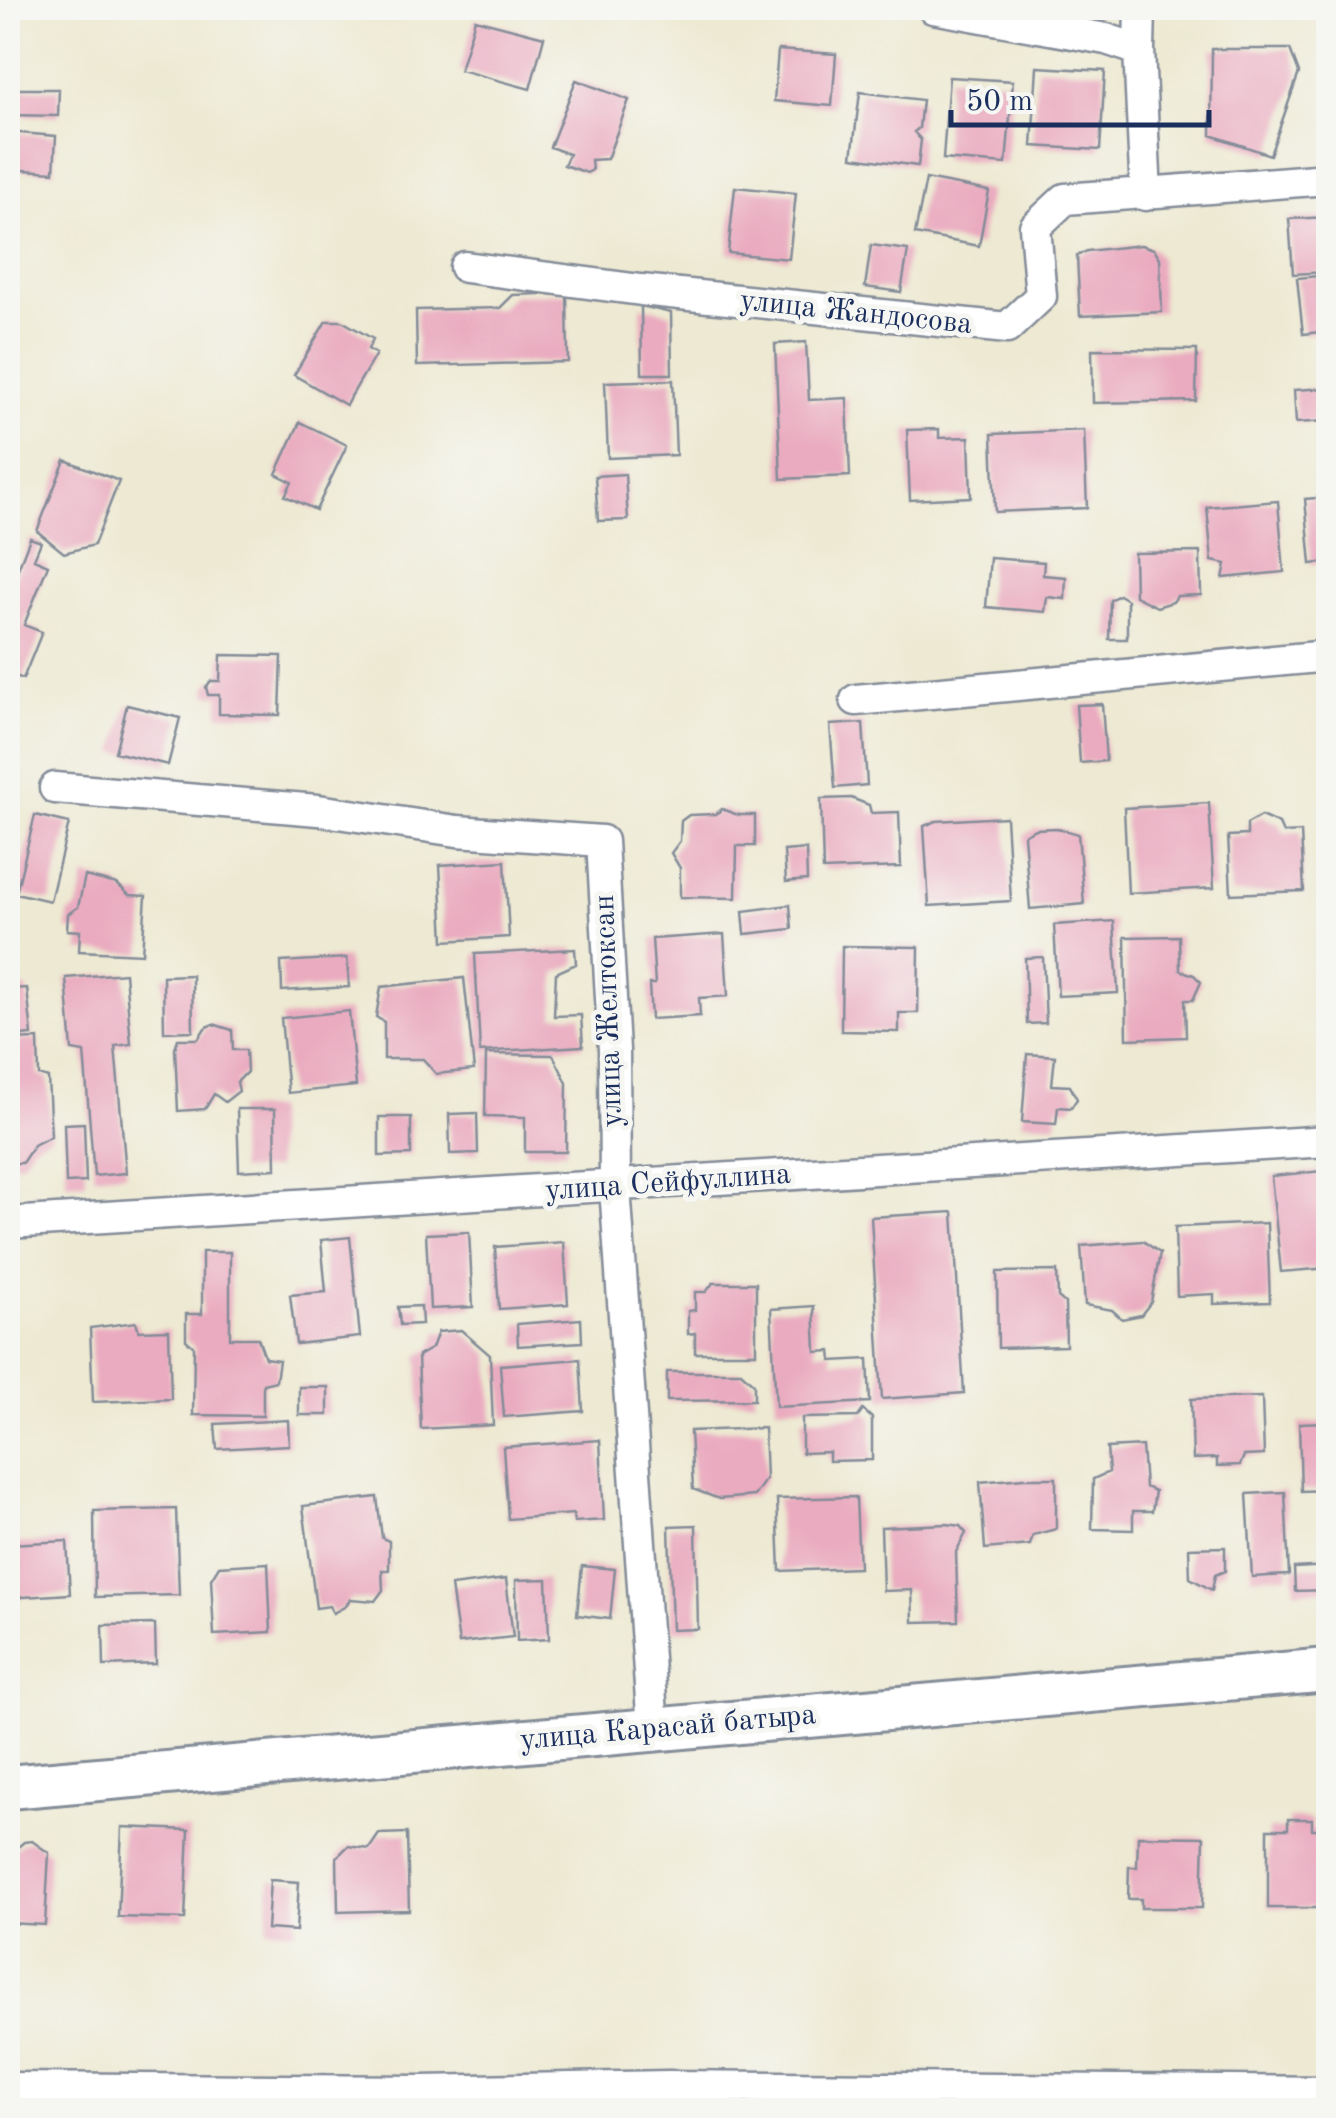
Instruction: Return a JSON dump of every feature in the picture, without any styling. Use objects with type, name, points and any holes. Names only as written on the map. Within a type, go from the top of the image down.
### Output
[{"type":"street","points":[[934,8],[1106,38],[1139,50]]},
{"type":"street","points":[[1140,8],[1146,195]]},
{"type":"street","name":"улица Жандосова","points":[[465,266],[642,290],[1007,328],[1041,296],[1035,227],[1065,199],[1328,179]]},
{"type":"street","points":[[856,700],[1328,656]]},
{"type":"street","name":"улица Желтоксан","points":[[55,788],[209,799],[456,830],[602,842],[614,1050],[615,1188],[652,1729]]},
{"type":"street","name":"улица Сейфуллина","points":[[8,1223],[615,1188],[1328,1140]]},
{"type":"street","name":"улица Карасай батыра","points":[[8,1787],[1328,1670]]},
{"type":"street","points":[[8,2088],[667,2098],[1328,2092]]},
{"type":"building","points":[[475,19],[544,37],[530,89],[460,70]]},
{"type":"building","points":[[1212,49],[1290,49],[1299,73],[1270,155],[1211,135]]},
{"type":"building","points":[[778,50],[836,54],[832,106],[774,101]]},
{"type":"building","points":[[1037,67],[1105,71],[1100,150],[1032,146]]},
{"type":"building","points":[[949,77],[1013,81],[1006,164],[943,159]]},
{"type":"building","points":[[576,80],[629,100],[607,159],[591,160],[592,170],[587,173],[564,165],[569,154],[550,147]]},
{"type":"building","points":[[8,89],[59,89],[58,116],[8,115]]},
{"type":"building","points":[[860,92],[922,100],[919,128],[914,132],[921,140],[918,166],[852,157]]},
{"type":"building","points":[[8,132],[56,136],[54,172],[8,169]]},
{"type":"building","points":[[926,179],[989,191],[979,246],[915,234]]},
{"type":"building","points":[[735,187],[796,193],[789,259],[728,253]]},
{"type":"building","points":[[1328,217],[1328,272],[1293,274],[1289,219]]},
{"type":"building","points":[[871,245],[908,250],[901,292],[865,287]]},
{"type":"building","points":[[1141,245],[1154,249],[1160,258],[1162,312],[1080,316],[1077,256],[1087,251]]},
{"type":"building","points":[[1328,275],[1328,331],[1303,334],[1297,278]]},
{"type":"building","points":[[567,293],[568,362],[417,366],[416,310],[500,308],[513,295]]},
{"type":"building","points":[[641,306],[671,313],[672,374],[642,374]]},
{"type":"building","points":[[326,321],[342,321],[373,339],[368,349],[376,354],[346,405],[294,375]]},
{"type":"building","points":[[806,342],[809,400],[847,398],[850,476],[781,479],[775,344]]},
{"type":"building","points":[[1092,349],[1197,350],[1196,401],[1093,403]]},
{"type":"building","points":[[673,380],[676,455],[608,458],[605,382]]},
{"type":"building","points":[[1328,388],[1328,421],[1296,423],[1294,390]]},
{"type":"building","points":[[300,422],[347,445],[316,510],[285,496],[292,482],[276,474]]},
{"type":"building","points":[[939,429],[939,438],[969,437],[971,497],[910,500],[907,430]]},
{"type":"building","points":[[1084,430],[1087,508],[995,512],[992,434]]},
{"type":"building","points":[[65,460],[119,481],[94,545],[64,553],[37,531]]},
{"type":"building","points":[[625,474],[628,520],[598,521],[595,476]]},
{"type":"building","points":[[1328,497],[1328,562],[1311,564],[1305,499]]},
{"type":"building","points":[[1278,501],[1284,572],[1223,578],[1226,564],[1212,561],[1207,507]]},
{"type":"building","points":[[30,538],[41,542],[34,559],[48,565],[24,625],[42,632],[23,679],[8,673],[8,594]]},
{"type":"building","points":[[1200,552],[1201,595],[1177,596],[1173,602],[1157,607],[1135,596],[1134,553]]},
{"type":"building","points":[[990,558],[1044,562],[1043,575],[1066,577],[1065,599],[1047,597],[1045,612],[986,607]]},
{"type":"building","points":[[1119,595],[1127,600],[1127,639],[1109,639],[1110,600]]},
{"type":"building","points":[[221,655],[282,656],[280,715],[219,714],[219,695],[208,695],[206,687],[211,681],[220,681]]},
{"type":"building","points":[[1102,704],[1106,761],[1080,763],[1076,705]]},
{"type":"building","points":[[127,705],[180,718],[168,765],[115,752]]},
{"type":"building","points":[[863,723],[867,785],[835,788],[830,725]]},
{"type":"building","points":[[851,798],[869,805],[871,813],[899,812],[901,867],[823,870],[821,799]]},
{"type":"building","points":[[1209,803],[1214,888],[1128,893],[1124,808]]},
{"type":"building","points":[[722,809],[738,815],[755,815],[755,846],[737,846],[736,898],[680,897],[680,868],[671,853],[680,841],[681,821],[689,815],[716,814]]},
{"type":"building","points":[[35,815],[69,823],[50,901],[16,893]]},
{"type":"building","points":[[1261,816],[1279,824],[1283,833],[1301,832],[1304,891],[1231,894],[1228,836],[1247,835],[1247,824]]},
{"type":"building","points":[[1006,817],[1011,901],[929,906],[924,826],[936,821]]},
{"type":"building","points":[[1057,828],[1078,834],[1084,904],[1030,909],[1024,835],[1035,829]]},
{"type":"building","points":[[806,849],[807,880],[786,882],[784,851]]},
{"type":"building","points":[[505,861],[509,937],[444,941],[440,865]]},
{"type":"building","points":[[85,876],[117,884],[129,895],[146,896],[142,954],[79,951],[80,931],[67,930],[68,914],[78,907]]},
{"type":"building","points":[[790,905],[792,929],[745,934],[743,911]]},
{"type":"building","points":[[1114,921],[1118,993],[1058,996],[1054,925]]},
{"type":"building","points":[[724,934],[728,996],[699,998],[700,1016],[651,1019],[649,984],[655,984],[652,939]]},
{"type":"building","points":[[1179,936],[1180,970],[1201,982],[1193,1000],[1185,1000],[1186,1037],[1127,1039],[1125,937]]},
{"type":"building","points":[[842,946],[919,947],[918,1013],[899,1013],[899,1032],[841,1031]]},
{"type":"building","points":[[575,949],[576,964],[556,973],[554,1016],[581,1015],[583,1046],[480,1052],[475,954]]},
{"type":"building","points":[[1043,957],[1046,1023],[1027,1024],[1025,958]]},
{"type":"building","points":[[347,958],[349,987],[282,991],[281,962]]},
{"type":"building","points":[[125,973],[131,1044],[115,1046],[126,1173],[94,1176],[84,1052],[72,1050],[66,978]]},
{"type":"building","points":[[192,975],[193,1031],[164,1032],[163,976]]},
{"type":"building","points":[[464,978],[474,1070],[436,1074],[423,1059],[384,1059],[384,1022],[376,1017],[381,987]]},
{"type":"building","points":[[27,988],[32,1035],[8,1037],[8,989]]},
{"type":"building","points":[[349,1011],[356,1086],[288,1093],[281,1018]]},
{"type":"building","points":[[213,1024],[232,1030],[233,1050],[246,1050],[247,1072],[237,1082],[239,1091],[225,1102],[214,1094],[205,1109],[178,1111],[178,1039],[198,1039]]},
{"type":"building","points":[[38,1039],[39,1075],[48,1078],[51,1136],[34,1145],[22,1163],[8,1163],[8,1040]]},
{"type":"building","points":[[486,1054],[553,1055],[567,1083],[566,1152],[525,1152],[525,1117],[485,1116]]},
{"type":"building","points":[[1027,1054],[1055,1056],[1052,1085],[1070,1086],[1077,1099],[1071,1108],[1058,1107],[1056,1124],[1022,1122]]},
{"type":"building","points":[[237,1109],[275,1109],[276,1169],[239,1171]]},
{"type":"building","points":[[477,1113],[478,1153],[450,1154],[449,1114]]},
{"type":"building","points":[[379,1117],[411,1117],[411,1155],[379,1156]]},
{"type":"building","points":[[84,1123],[86,1182],[66,1183],[64,1124]]},
{"type":"building","points":[[1322,1171],[1328,1268],[1281,1272],[1271,1176]]},
{"type":"building","points":[[953,1212],[964,1393],[882,1399],[871,1217]]},
{"type":"building","points":[[1267,1223],[1270,1302],[1214,1304],[1214,1294],[1177,1296],[1175,1227]]},
{"type":"building","points":[[469,1232],[473,1307],[430,1309],[426,1234]]},
{"type":"building","points":[[350,1237],[360,1337],[296,1344],[290,1295],[326,1292],[321,1240]]},
{"type":"building","points":[[1143,1241],[1160,1253],[1151,1302],[1141,1315],[1122,1319],[1112,1310],[1085,1305],[1081,1246]]},
{"type":"building","points":[[564,1242],[568,1304],[499,1309],[495,1247]]},
{"type":"building","points":[[202,1252],[230,1252],[230,1338],[258,1338],[265,1358],[279,1360],[276,1381],[263,1384],[263,1416],[193,1415],[194,1347],[186,1340],[186,1314],[202,1314]]},
{"type":"building","points":[[1057,1271],[1058,1297],[1065,1303],[1066,1346],[998,1348],[997,1272]]},
{"type":"building","points":[[713,1283],[756,1283],[756,1353],[695,1353],[695,1333],[688,1334],[688,1311],[695,1310],[695,1292],[706,1292]]},
{"type":"building","points":[[421,1306],[422,1324],[400,1325],[398,1307]]},
{"type":"building","points":[[814,1306],[816,1352],[831,1351],[832,1361],[868,1359],[870,1402],[776,1407],[771,1309]]},
{"type":"building","points":[[581,1319],[582,1342],[518,1346],[517,1324]]},
{"type":"building","points":[[136,1322],[139,1331],[169,1330],[171,1399],[93,1402],[90,1328]]},
{"type":"building","points":[[461,1330],[490,1355],[493,1425],[421,1429],[418,1356],[432,1348],[438,1332]]},
{"type":"building","points":[[580,1359],[583,1411],[504,1417],[500,1365]]},
{"type":"building","points":[[667,1372],[741,1372],[754,1384],[754,1400],[667,1401]]},
{"type":"building","points":[[299,1387],[328,1387],[328,1415],[299,1415]]},
{"type":"building","points":[[1262,1397],[1264,1455],[1244,1456],[1240,1465],[1217,1466],[1217,1458],[1193,1459],[1191,1399]]},
{"type":"building","points":[[863,1410],[872,1418],[872,1460],[829,1461],[829,1452],[802,1453],[802,1418],[858,1417]]},
{"type":"building","points":[[288,1420],[289,1445],[217,1449],[215,1424]]},
{"type":"building","points":[[1328,1422],[1328,1490],[1301,1491],[1299,1423]]},
{"type":"building","points":[[764,1428],[766,1479],[754,1496],[719,1499],[693,1489],[690,1431]]},
{"type":"building","points":[[600,1440],[604,1520],[574,1522],[573,1514],[508,1519],[503,1447]]},
{"type":"building","points":[[1142,1446],[1145,1487],[1155,1491],[1152,1511],[1133,1511],[1133,1530],[1092,1529],[1093,1479],[1109,1472],[1107,1448]]},
{"type":"building","points":[[1056,1478],[1056,1529],[1033,1535],[1030,1545],[985,1549],[980,1482]]},
{"type":"building","points":[[1285,1492],[1289,1575],[1252,1577],[1247,1494]]},
{"type":"building","points":[[377,1497],[382,1538],[389,1541],[389,1570],[382,1570],[383,1590],[375,1601],[350,1599],[333,1613],[329,1606],[316,1608],[303,1506]]},
{"type":"building","points":[[856,1497],[859,1568],[780,1571],[777,1499]]},
{"type":"building","points":[[176,1509],[179,1595],[95,1597],[94,1511]]},
{"type":"building","points":[[696,1525],[698,1629],[672,1630],[669,1526]]},
{"type":"building","points":[[960,1526],[966,1533],[956,1552],[958,1621],[913,1622],[912,1590],[883,1591],[881,1527]]},
{"type":"building","points":[[67,1541],[70,1594],[8,1598],[8,1544]]},
{"type":"building","points":[[1225,1547],[1225,1571],[1215,1575],[1212,1590],[1190,1578],[1189,1548]]},
{"type":"building","points":[[268,1563],[271,1632],[214,1635],[211,1579],[219,1566]]},
{"type":"building","points":[[582,1566],[615,1569],[610,1619],[577,1615]]},
{"type":"building","points":[[1328,1566],[1328,1590],[1295,1591],[1294,1568]]},
{"type":"building","points":[[506,1579],[513,1637],[459,1643],[451,1586]]},
{"type":"building","points":[[547,1579],[549,1639],[517,1641],[516,1580]]},
{"type":"building","points":[[155,1624],[156,1664],[104,1666],[103,1625]]},
{"type":"building","points":[[1288,1819],[1312,1819],[1312,1829],[1328,1829],[1328,1908],[1268,1908],[1268,1829],[1288,1829]]},
{"type":"building","points":[[122,1827],[189,1830],[185,1919],[118,1917]]},
{"type":"building","points":[[407,1833],[409,1910],[338,1912],[337,1857],[348,1846],[369,1849],[379,1834]]},
{"type":"building","points":[[1138,1836],[1204,1837],[1202,1908],[1141,1908],[1141,1899],[1128,1899],[1129,1867],[1137,1867]]},
{"type":"building","points":[[8,1838],[13,1838],[13,1851],[32,1841],[49,1853],[45,1925],[8,1923]]},
{"type":"building","points":[[270,1880],[299,1882],[296,1931],[267,1929]]}]
